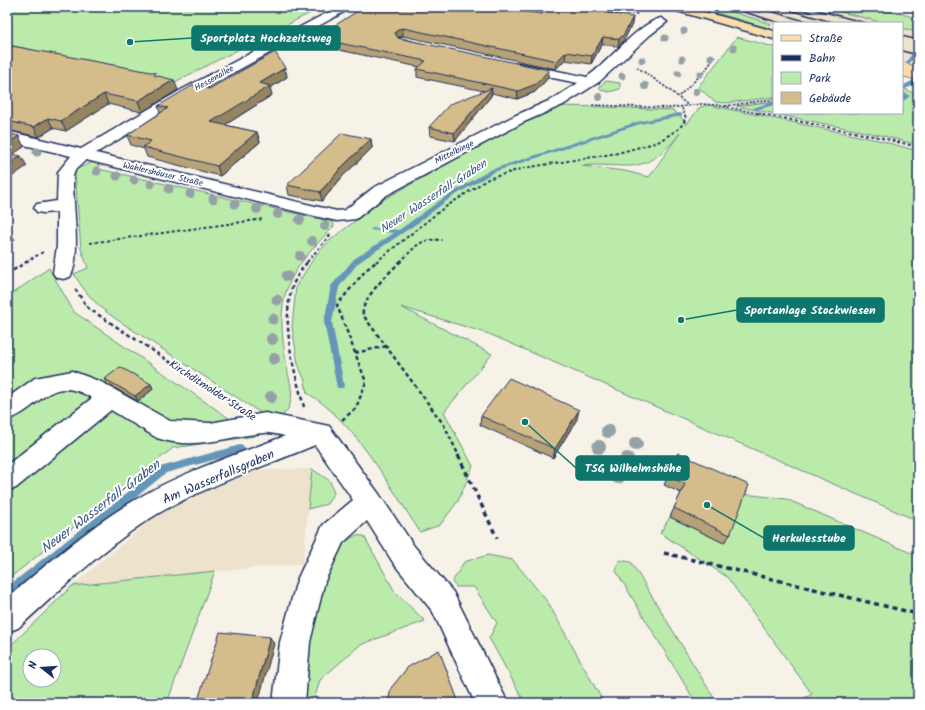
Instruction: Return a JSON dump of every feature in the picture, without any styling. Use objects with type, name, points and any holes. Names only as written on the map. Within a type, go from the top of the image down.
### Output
[{"type":"main road","points":[[674,7],[773,35]]},
{"type":"main road","points":[[903,70],[918,74]]},
{"type":"street","name":"Hessenallee","points":[[84,156],[210,80],[347,7]]},
{"type":"street","name":"Mittelbinge","points":[[350,215],[379,192],[498,130],[558,102],[590,82],[646,32],[661,22]]},
{"type":"street","points":[[507,65],[590,82]]},
{"type":"street","name":"Wahlershäuser Straße","points":[[7,136],[84,156],[319,212],[337,216],[350,215]]},
{"type":"street","points":[[63,272],[66,246],[64,206],[65,172],[70,165],[84,156]]},
{"type":"street","points":[[43,208],[64,206]]},
{"type":"street","points":[[7,411],[43,384],[72,380],[93,388],[166,431],[210,433],[265,423]]},
{"type":"street","points":[[7,480],[109,398]]},
{"type":"street","name":"Kirchditmolder Straße","points":[[265,423],[320,433]]},
{"type":"street","points":[[320,433],[370,502],[404,555],[443,602],[492,703]]},
{"type":"street","name":"Am Wasserfallsgraben","points":[[7,617],[101,539],[150,505],[197,482],[320,433]]},
{"type":"street","points":[[289,703],[295,642],[311,580],[333,534],[370,502]]},
{"type":"path","points":[[605,14],[631,13],[661,22]]},
{"type":"path","points":[[618,57],[639,68],[679,96],[680,100],[690,106]]},
{"type":"path","points":[[679,96],[704,72],[715,57]]},
{"type":"path","points":[[723,106],[773,99]]},
{"type":"path","points":[[558,102],[567,104],[682,108],[707,104],[878,137],[918,147]]},
{"type":"path","points":[[350,215],[316,251],[292,286],[288,316],[292,359],[304,407],[320,433],[333,426],[356,408],[366,382],[337,305],[366,270],[441,210],[488,179],[524,168],[618,153],[658,142],[680,128],[686,118],[682,108]]},
{"type":"path","points":[[7,274],[41,253],[66,246],[272,218]]},
{"type":"path","points":[[442,240],[428,239],[422,241],[380,284],[364,307],[364,317],[387,346],[444,425],[497,538]]},
{"type":"path","name":"Kirchditmolder Straße","points":[[63,272],[88,308],[253,417],[265,423]]},
{"type":"path","points":[[355,353],[387,346]]},
{"type":"path","points":[[664,553],[918,614]]},
{"type":"shaded area","points":[[717,7],[822,7],[880,22],[773,22],[773,25]]},
{"type":"shaded area","points":[[903,28],[918,32],[918,65],[903,60]]},
{"type":"shaded area","points":[[312,469],[303,563],[72,586],[160,512],[256,470]]},
{"type":"green space","points":[[7,7],[322,7],[169,85],[7,53]]},
{"type":"green space","points":[[695,7],[717,7],[771,24],[768,28]]},
{"type":"green space","points":[[822,7],[873,7],[918,18],[918,32],[903,28],[903,22],[880,22]]},
{"type":"green space","points":[[737,37],[773,47],[773,97],[726,103],[715,102],[698,87]]},
{"type":"green space","points":[[606,81],[620,83],[620,89],[609,92],[600,90],[600,86]]},
{"type":"green space","points":[[903,88],[918,95],[918,145],[880,135],[776,114],[903,114]]},
{"type":"green space","points":[[773,101],[773,113],[736,106]]},
{"type":"green space","points":[[709,105],[878,140],[918,151],[918,257],[914,256],[913,262],[918,264],[918,521],[489,334],[401,307],[492,354],[444,412],[473,466],[458,501],[440,525],[420,532],[384,476],[355,437],[324,405],[307,393],[305,381],[298,364],[292,327],[296,286],[316,255],[329,241],[381,201],[511,128],[552,108],[560,106],[673,110],[686,122],[686,125],[700,107]],"holes":[[[680,133],[649,177],[625,171],[582,166],[634,166],[642,164],[657,156]]]},
{"type":"green space","points":[[93,162],[99,164],[99,169],[333,222],[334,226],[307,255],[295,272],[284,299],[282,328],[292,395],[290,404],[282,416],[275,418],[267,417],[116,319],[97,304],[83,287],[74,274],[88,268],[81,249],[75,174],[77,169]]},
{"type":"green space","points":[[49,268],[74,312],[255,436],[173,448],[7,580],[7,297]]},
{"type":"green space","points":[[312,469],[330,481],[334,493],[327,504],[308,509]]},
{"type":"green space","points":[[744,494],[786,499],[918,556],[918,703],[796,703],[812,694],[727,577],[660,533],[670,517],[724,543]]},
{"type":"green space","points":[[356,535],[364,536],[395,592],[425,621],[360,645],[320,680],[313,703],[302,703],[307,638],[317,594],[339,546]]},
{"type":"green space","points":[[488,555],[513,560],[547,601],[604,703],[525,703],[489,638],[497,623],[474,587],[456,587],[452,582],[464,562]]},
{"type":"green space","points":[[619,560],[631,562],[717,703],[696,703],[616,571]]},
{"type":"green space","points":[[215,571],[167,703],[7,703],[7,649],[72,586]]},
{"type":"building","points":[[364,7],[496,7],[542,14],[547,7],[574,7],[633,17],[624,34],[619,39],[603,37],[592,56],[566,52],[557,61],[403,28],[398,29],[395,33],[398,38],[549,70],[536,84],[518,91],[417,69],[426,61],[315,38]]},
{"type":"building","points":[[7,45],[156,73],[154,75],[174,80],[138,101],[104,94],[61,121],[48,118],[34,127],[7,121]]},
{"type":"building","points":[[275,52],[285,68],[260,83],[270,86],[211,122],[257,132],[217,166],[143,147],[151,141],[127,135],[168,108],[158,106],[193,85],[209,89]]},
{"type":"building","points":[[492,88],[454,133],[429,127],[450,104]]},
{"type":"building","points":[[7,133],[19,136],[7,144]]},
{"type":"building","points":[[342,133],[371,139],[342,167],[320,192],[287,185]]},
{"type":"building","points":[[7,153],[21,156],[7,165]]},
{"type":"building","points":[[120,367],[151,384],[135,396],[105,379]]},
{"type":"building","points":[[509,378],[579,410],[555,449],[481,416]]},
{"type":"building","points":[[678,453],[749,485],[730,535],[674,508],[685,484],[668,476]]},
{"type":"building","points":[[220,632],[270,637],[252,703],[197,703]]},
{"type":"building","points":[[439,650],[459,703],[388,703],[391,688],[408,667]]},
{"type":"waterway","points":[[918,50],[908,62],[904,73],[918,80]]},
{"type":"waterway","name":"Neuer Wasserfall-Graben","points":[[903,88],[917,80]]},
{"type":"waterway","points":[[903,94],[907,96],[903,99]]},
{"type":"waterway","name":"Neuer Wasserfall-Graben","points":[[756,108],[773,103]]},
{"type":"waterway","name":"Neuer Wasserfall-Graben","points":[[340,386],[328,322],[335,286],[356,261],[417,221],[447,198],[492,171],[639,123],[680,115]]},
{"type":"waterway","points":[[373,229],[399,232]]},
{"type":"waterway","name":"Neuer Wasserfall-Graben","points":[[7,594],[163,470],[240,449]]},
{"type":"railway","points":[[728,7],[777,22]]},
{"type":"railway","points":[[744,7],[760,12]]},
{"type":"railway","points":[[756,7],[808,22]]},
{"type":"railway","points":[[779,7],[832,22]]},
{"type":"railway","points":[[792,7],[811,12]]},
{"type":"railway","points":[[806,7],[862,22]]},
{"type":"railway","points":[[903,36],[918,40]]},
{"type":"railway","points":[[903,51],[918,55]]},
{"type":"place","name":"Sportplatz Hochzeitsweg","points":[[130,42]]},
{"type":"place","name":"Sportanlage Stockwiesen","points":[[681,320]]},
{"type":"place","name":"TSG Wilhelmshöhe","points":[[525,422]]},
{"type":"place","name":"Herkulesstube","points":[[707,505]]}]
